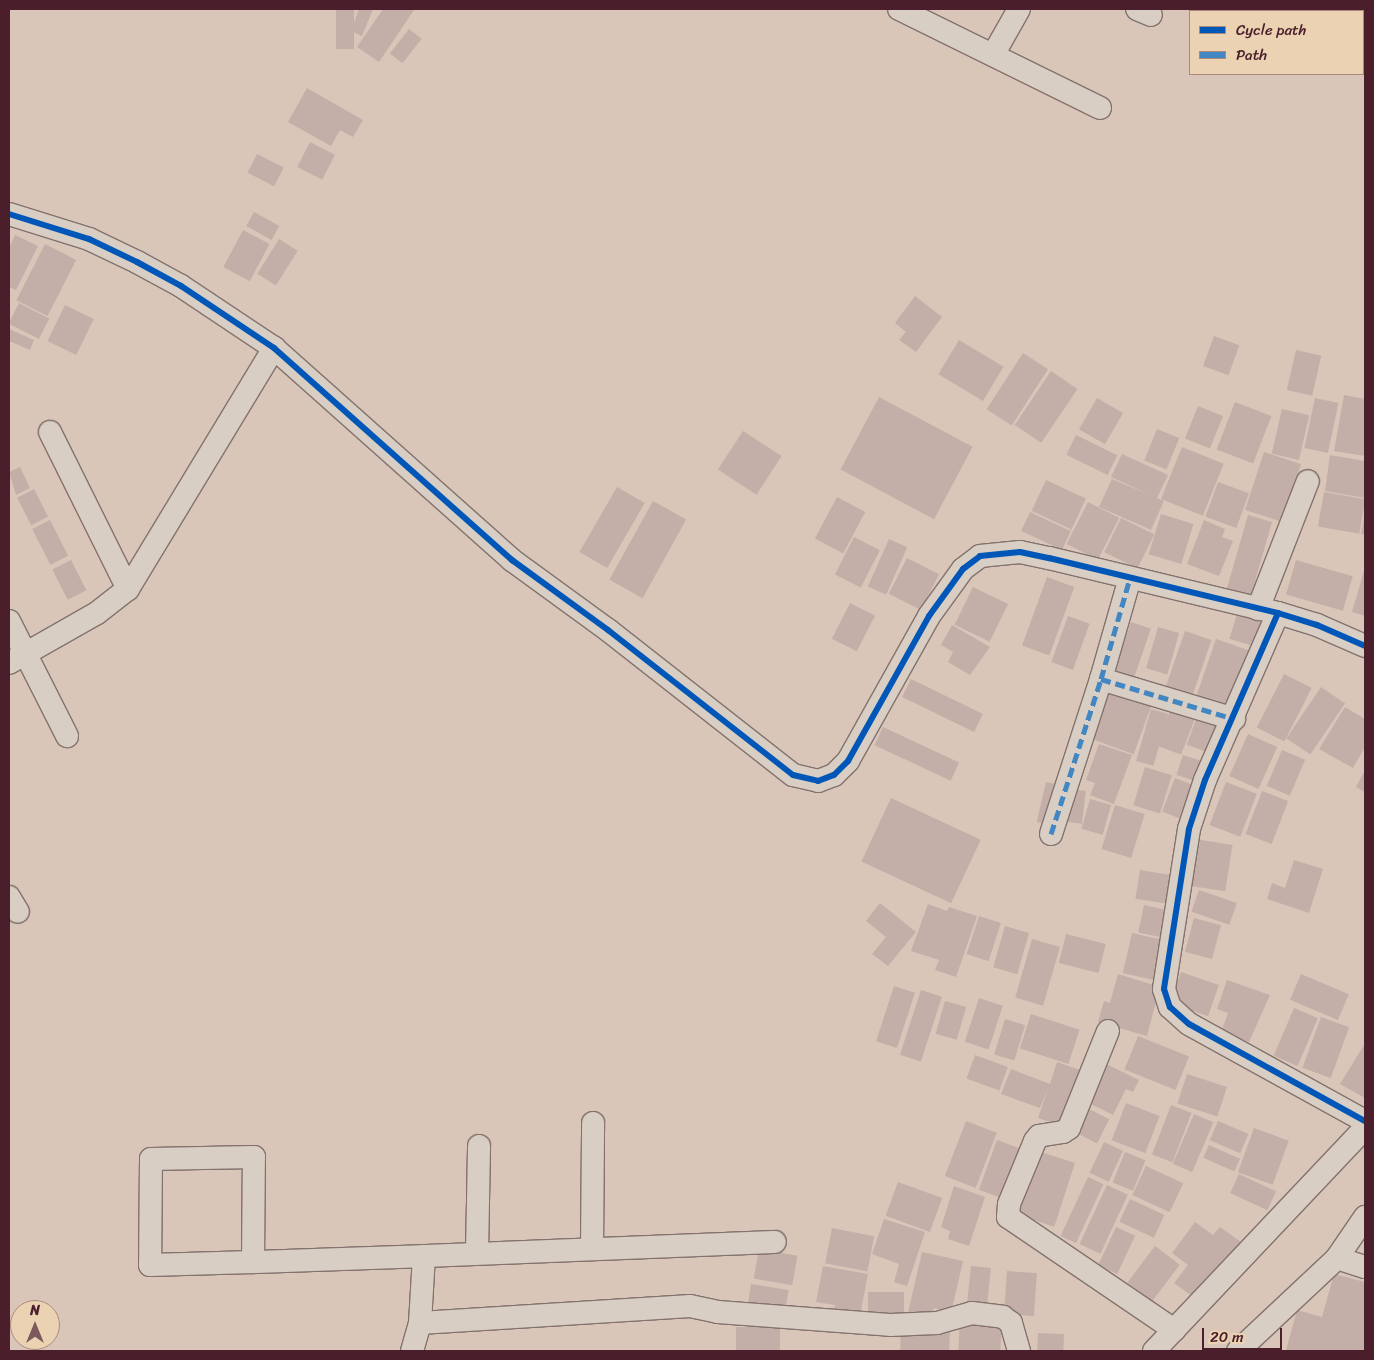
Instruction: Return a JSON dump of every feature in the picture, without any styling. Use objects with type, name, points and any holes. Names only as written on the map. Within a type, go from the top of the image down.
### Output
[{"type":"street","points":[[899,9],[1100,108]]},
{"type":"street","points":[[993,55],[1019,9]]},
{"type":"street","points":[[9,214],[89,239],[137,262],[181,286],[274,348],[512,560],[608,630],[793,775],[818,781],[834,774],[848,761],[929,616],[963,569],[980,556],[1020,552],[1268,611],[1317,625],[1365,646]]},
{"type":"street","points":[[17,658],[97,613],[128,589],[274,348]]},
{"type":"street","points":[[50,432],[128,589]]},
{"type":"street","points":[[1308,481],[1234,719],[1205,780],[1189,829],[1164,990],[1170,1007],[1189,1024],[1365,1120]]},
{"type":"street","points":[[1051,834],[1101,679],[1130,578]]},
{"type":"street","points":[[9,621],[17,658],[67,736]]},
{"type":"street","points":[[1101,679],[1234,719]]},
{"type":"street","points":[[1108,1030],[1069,1128],[1063,1132],[1039,1136],[1035,1141],[1008,1204],[1008,1217],[1174,1330]]},
{"type":"street","points":[[592,1250],[593,1123]]},
{"type":"street","points":[[1154,1351],[1365,1128]]},
{"type":"street","points":[[477,1254],[479,1146]]},
{"type":"street","points":[[253,1262],[254,1157],[151,1159],[150,1265],[253,1262],[592,1250],[775,1242]]},
{"type":"street","points":[[1238,1351],[1337,1258],[1365,1217]]},
{"type":"street","points":[[412,1351],[420,1323],[424,1256]]},
{"type":"street","points":[[1337,1258],[1365,1267]]},
{"type":"street","points":[[420,1323],[690,1306],[718,1312],[890,1325],[937,1323],[972,1313],[1003,1318],[1011,1323],[1019,1351]]},
{"type":"building","points":[[336,9],[354,9],[354,49],[336,49]]},
{"type":"building","points":[[359,9],[373,9],[362,36],[351,31]]},
{"type":"building","points":[[383,9],[414,10],[379,62],[357,47]]},
{"type":"building","points":[[409,29],[422,39],[403,63],[390,53]]},
{"type":"building","points":[[307,88],[363,120],[353,137],[340,130],[331,146],[288,122]]},
{"type":"building","points":[[310,142],[335,155],[322,180],[297,167]]},
{"type":"building","points":[[257,154],[284,168],[274,186],[247,173]]},
{"type":"building","points":[[254,212],[279,226],[272,240],[246,226]]},
{"type":"building","points":[[243,230],[269,244],[250,281],[223,267]]},
{"type":"building","points":[[15,235],[38,246],[16,290],[9,287],[9,248]]},
{"type":"building","points":[[279,239],[298,251],[276,285],[257,274]]},
{"type":"building","points":[[45,244],[76,260],[48,316],[16,300]]},
{"type":"building","points":[[915,296],[942,317],[916,352],[899,340],[906,332],[895,323]]},
{"type":"building","points":[[19,303],[49,318],[39,339],[9,324]]},
{"type":"building","points":[[65,305],[94,319],[76,355],[47,341]]},
{"type":"building","points":[[9,329],[34,340],[30,350],[9,341]]},
{"type":"building","points":[[1214,336],[1239,345],[1228,375],[1203,366]]},
{"type":"building","points":[[959,340],[1004,367],[983,401],[938,374]]},
{"type":"building","points":[[1296,350],[1321,356],[1312,396],[1287,390]]},
{"type":"building","points":[[1023,353],[1048,369],[1012,426],[987,409]]},
{"type":"building","points":[[1051,371],[1078,389],[1041,443],[1015,425]]},
{"type":"building","points":[[1344,395],[1365,399],[1365,456],[1334,451]]},
{"type":"building","points":[[879,397],[973,447],[934,519],[841,469]]},
{"type":"building","points":[[1097,398],[1123,413],[1105,444],[1079,429]]},
{"type":"building","points":[[1315,398],[1338,403],[1328,453],[1304,448]]},
{"type":"building","points":[[1235,402],[1271,416],[1253,464],[1217,450]]},
{"type":"building","points":[[1198,406],[1223,416],[1210,449],[1185,438]]},
{"type":"building","points":[[1282,409],[1309,415],[1299,460],[1272,454]]},
{"type":"building","points":[[1157,429],[1179,438],[1167,470],[1144,461]]},
{"type":"building","points":[[743,431],[782,456],[757,495],[718,470]]},
{"type":"building","points":[[1076,435],[1117,455],[1108,475],[1066,455]]},
{"type":"building","points":[[1182,447],[1224,464],[1203,516],[1161,499]]},
{"type":"building","points":[[1264,452],[1301,464],[1295,482],[1304,485],[1289,524],[1245,510]]},
{"type":"building","points":[[1122,454],[1168,475],[1157,498],[1164,501],[1151,530],[1099,507],[1112,479],[1153,496],[1111,477]]},
{"type":"building","points":[[1330,455],[1365,461],[1365,498],[1325,491]]},
{"type":"building","points":[[20,467],[30,488],[16,495],[9,472]]},
{"type":"building","points":[[1046,480],[1086,499],[1072,529],[1032,511]]},
{"type":"building","points":[[1218,482],[1249,493],[1236,528],[1205,517]]},
{"type":"building","points":[[617,487],[645,503],[607,568],[580,552]]},
{"type":"building","points":[[34,489],[48,517],[31,525],[17,498]]},
{"type":"building","points":[[1324,492],[1365,499],[1359,534],[1318,526]]},
{"type":"building","points":[[837,497],[865,512],[843,554],[815,538]]},
{"type":"building","points":[[653,501],[686,519],[643,598],[609,580]]},
{"type":"building","points":[[1088,502],[1119,518],[1098,560],[1067,544]]},
{"type":"building","points":[[1030,512],[1071,531],[1062,550],[1021,531]]},
{"type":"building","points":[[1161,514],[1194,524],[1181,564],[1149,554]]},
{"type":"building","points":[[1248,515],[1272,522],[1251,596],[1227,589]]},
{"type":"building","points":[[1364,517],[1365,534],[1361,534]]},
{"type":"building","points":[[1121,518],[1154,534],[1138,568],[1104,552]]},
{"type":"building","points":[[50,520],[68,556],[50,565],[32,529]]},
{"type":"building","points":[[1204,520],[1225,529],[1222,537],[1233,541],[1219,576],[1187,564]]},
{"type":"building","points":[[854,537],[880,550],[861,588],[835,574]]},
{"type":"building","points":[[889,539],[907,547],[886,595],[868,587]]},
{"type":"building","points":[[907,558],[939,574],[921,610],[889,594]]},
{"type":"building","points":[[71,560],[86,590],[68,600],[52,570]]},
{"type":"building","points":[[1296,560],[1353,576],[1343,611],[1286,595]]},
{"type":"building","points":[[1365,567],[1365,616],[1352,612]]},
{"type":"building","points":[[1047,577],[1074,587],[1049,656],[1022,646]]},
{"type":"building","points":[[973,587],[1008,604],[990,642],[955,625]]},
{"type":"building","points":[[850,603],[875,616],[857,651],[832,639]]},
{"type":"building","points":[[1237,614],[1264,622],[1256,647],[1229,639]]},
{"type":"building","points":[[1068,616],[1090,624],[1073,670],[1051,662]]},
{"type":"building","points":[[1131,622],[1151,629],[1132,684],[1112,677]]},
{"type":"building","points":[[952,625],[990,647],[970,675],[948,662],[953,652],[941,645]]},
{"type":"building","points":[[1158,627],[1179,633],[1167,674],[1146,668]]},
{"type":"building","points":[[1185,631],[1211,640],[1191,700],[1164,691]]},
{"type":"building","points":[[1216,639],[1254,652],[1234,709],[1196,696]]},
{"type":"building","points":[[1284,674],[1312,688],[1284,742],[1257,727]]},
{"type":"building","points":[[911,679],[983,714],[974,732],[902,697]]},
{"type":"building","points":[[1107,687],[1152,703],[1134,754],[1089,738]]},
{"type":"building","points":[[1321,687],[1345,703],[1310,755],[1286,738]]},
{"type":"building","points":[[1345,707],[1365,719],[1365,747],[1353,768],[1319,749]]},
{"type":"building","points":[[1151,709],[1168,714],[1153,766],[1136,761]]},
{"type":"building","points":[[1170,711],[1194,720],[1181,755],[1157,746]]},
{"type":"building","points":[[1199,711],[1224,720],[1212,754],[1187,745]]},
{"type":"building","points":[[883,727],[959,762],[951,781],[875,745]]},
{"type":"building","points":[[1248,734],[1277,747],[1259,789],[1229,776]]},
{"type":"building","points":[[1099,744],[1132,755],[1114,804],[1090,795],[1095,783],[1086,780]]},
{"type":"building","points":[[1282,750],[1305,760],[1290,796],[1267,786]]},
{"type":"building","points":[[1183,755],[1208,763],[1201,783],[1177,775]]},
{"type":"building","points":[[1145,767],[1172,775],[1160,813],[1133,805]]},
{"type":"building","points":[[1365,770],[1365,792],[1356,787]]},
{"type":"building","points":[[1175,778],[1199,787],[1186,821],[1162,812]]},
{"type":"building","points":[[1046,782],[1063,786],[1053,826],[1037,822]]},
{"type":"building","points":[[1226,782],[1257,794],[1240,837],[1210,825]]},
{"type":"building","points":[[1070,789],[1086,791],[1082,824],[1066,822]]},
{"type":"building","points":[[1262,791],[1288,801],[1272,844],[1246,834]]},
{"type":"building","points":[[891,798],[981,840],[951,903],[861,861]]},
{"type":"building","points":[[1090,799],[1111,805],[1103,835],[1081,829]]},
{"type":"building","points":[[1115,805],[1145,814],[1131,858],[1102,849]]},
{"type":"building","points":[[1195,839],[1233,845],[1225,891],[1188,885]]},
{"type":"building","points":[[1294,860],[1323,869],[1309,913],[1267,899],[1272,883],[1285,888]]},
{"type":"building","points":[[1140,870],[1176,876],[1171,904],[1135,899]]},
{"type":"building","points":[[1199,890],[1237,903],[1229,925],[1192,912]]},
{"type":"building","points":[[880,903],[916,932],[888,966],[872,954],[886,937],[866,921]]},
{"type":"building","points":[[928,904],[947,911],[949,907],[977,916],[956,977],[935,970],[939,960],[911,951]]},
{"type":"building","points":[[1144,905],[1168,910],[1163,938],[1138,932]]},
{"type":"building","points":[[979,916],[1001,923],[989,961],[967,954]]},
{"type":"building","points":[[1194,918],[1221,925],[1212,959],[1185,952]]},
{"type":"building","points":[[1005,926],[1029,933],[1017,974],[993,967]]},
{"type":"building","points":[[1132,933],[1166,941],[1157,981],[1123,973]]},
{"type":"building","points":[[1066,934],[1106,944],[1099,973],[1059,963]]},
{"type":"building","points":[[1032,939],[1060,947],[1043,1006],[1015,998]]},
{"type":"building","points":[[1181,972],[1219,985],[1208,1016],[1170,1003]]},
{"type":"building","points":[[1118,974],[1160,987],[1147,1036],[1098,1022],[1104,1001],[1110,1003]]},
{"type":"building","points":[[1301,974],[1349,994],[1338,1020],[1290,1000]]},
{"type":"building","points":[[1227,980],[1270,995],[1249,1042],[1221,1032],[1228,1013],[1217,1009]]},
{"type":"building","points":[[894,986],[915,993],[897,1048],[876,1041]]},
{"type":"building","points":[[921,990],[942,997],[921,1061],[900,1055]]},
{"type":"building","points":[[979,998],[1003,1006],[989,1049],[965,1042]]},
{"type":"building","points":[[945,1001],[966,1007],[957,1040],[936,1034]]},
{"type":"building","points":[[1294,1008],[1318,1018],[1298,1066],[1274,1056]]},
{"type":"building","points":[[1031,1014],[1080,1030],[1068,1064],[1020,1048]]},
{"type":"building","points":[[1321,1017],[1349,1027],[1331,1078],[1303,1068]]},
{"type":"building","points":[[1005,1019],[1025,1025],[1014,1061],[994,1054]]},
{"type":"building","points":[[1138,1036],[1189,1057],[1176,1090],[1125,1069]]},
{"type":"building","points":[[1365,1046],[1365,1098],[1340,1084]]},
{"type":"building","points":[[975,1055],[1008,1067],[999,1090],[966,1078]]},
{"type":"building","points":[[1100,1061],[1139,1080],[1133,1092],[1126,1089],[1113,1115],[1081,1099]]},
{"type":"building","points":[[1057,1062],[1086,1072],[1075,1103],[1068,1101],[1059,1125],[1038,1118],[1049,1086],[1040,1108],[1001,1094],[1011,1069],[1050,1084]]},
{"type":"building","points":[[1187,1074],[1227,1087],[1217,1116],[1177,1103]]},
{"type":"building","points":[[1126,1103],[1160,1116],[1145,1153],[1112,1140]]},
{"type":"building","points":[[1171,1105],[1192,1113],[1173,1162],[1152,1154]]},
{"type":"building","points":[[1087,1108],[1109,1119],[1097,1143],[1075,1132]]},
{"type":"building","points":[[1194,1114],[1213,1122],[1192,1172],[1173,1164]]},
{"type":"building","points":[[966,1121],[997,1133],[976,1188],[945,1176]]},
{"type":"building","points":[[1218,1121],[1248,1134],[1240,1153],[1210,1140]]},
{"type":"building","points":[[1254,1128],[1289,1141],[1273,1185],[1238,1172]]},
{"type":"building","points":[[997,1140],[1022,1149],[1004,1199],[979,1190]]},
{"type":"building","points":[[1104,1142],[1123,1151],[1109,1182],[1090,1173]]},
{"type":"building","points":[[1209,1145],[1240,1159],[1234,1172],[1203,1158]]},
{"type":"building","points":[[1035,1150],[1075,1163],[1054,1227],[1014,1214]]},
{"type":"building","points":[[1125,1152],[1145,1160],[1133,1191],[1113,1183]]},
{"type":"building","points":[[1146,1166],[1183,1183],[1170,1212],[1132,1195]]},
{"type":"building","points":[[1239,1174],[1276,1191],[1267,1210],[1230,1193]]},
{"type":"building","points":[[1088,1177],[1103,1184],[1076,1243],[1061,1236]]},
{"type":"building","points":[[898,1182],[942,1198],[930,1232],[886,1216]]},
{"type":"building","points":[[1107,1185],[1128,1195],[1100,1254],[1080,1244]]},
{"type":"building","points":[[954,1186],[985,1197],[969,1246],[948,1239],[950,1231],[941,1227]]},
{"type":"building","points":[[1130,1199],[1164,1215],[1154,1238],[1119,1222]]},
{"type":"building","points":[[884,1219],[925,1232],[907,1286],[894,1282],[899,1264],[872,1254]]},
{"type":"building","points":[[1195,1222],[1213,1235],[1220,1227],[1241,1242],[1197,1300],[1174,1283],[1188,1265],[1172,1253]]},
{"type":"building","points":[[1116,1227],[1135,1236],[1117,1274],[1098,1265]]},
{"type":"building","points":[[832,1228],[874,1236],[867,1272],[825,1263]]},
{"type":"building","points":[[1155,1246],[1180,1265],[1152,1301],[1127,1283]]},
{"type":"building","points":[[759,1249],[797,1256],[792,1285],[754,1279]]},
{"type":"building","points":[[922,1252],[963,1261],[951,1313],[934,1308],[932,1318],[908,1313]]},
{"type":"building","points":[[823,1266],[868,1274],[859,1321],[833,1317],[835,1305],[816,1302]]},
{"type":"building","points":[[971,1266],[991,1268],[987,1308],[967,1306]]},
{"type":"building","points":[[1007,1271],[1037,1273],[1034,1316],[1004,1314]]},
{"type":"building","points":[[1334,1274],[1365,1282],[1365,1351],[1286,1350],[1297,1310],[1322,1317]]},
{"type":"building","points":[[751,1284],[789,1290],[785,1313],[747,1307]]},
{"type":"building","points":[[868,1292],[904,1292],[904,1320],[868,1320]]},
{"type":"building","points":[[960,1318],[1002,1320],[1000,1351],[958,1351]]},
{"type":"building","points":[[736,1327],[780,1327],[780,1351],[736,1351]]},
{"type":"building","points":[[901,1328],[950,1330],[949,1351],[900,1351]]},
{"type":"building","points":[[1038,1333],[1064,1334],[1063,1351],[1037,1351]]},
{"type":"marked path","points":[[1051,834],[1101,679],[1130,578]]},
{"type":"marked path","points":[[1101,679],[1234,719]]},
{"type":"cycle path","points":[[9,214],[89,239],[137,262],[181,286],[274,348],[512,560],[608,630],[793,775],[818,781],[834,775],[848,761],[929,616],[963,569],[980,556],[1020,552],[1049,558],[1278,613],[1317,625],[1365,646]]},
{"type":"cycle path","points":[[1278,613],[1205,780],[1189,829],[1164,989],[1170,1007],[1189,1024],[1365,1121]]}]
